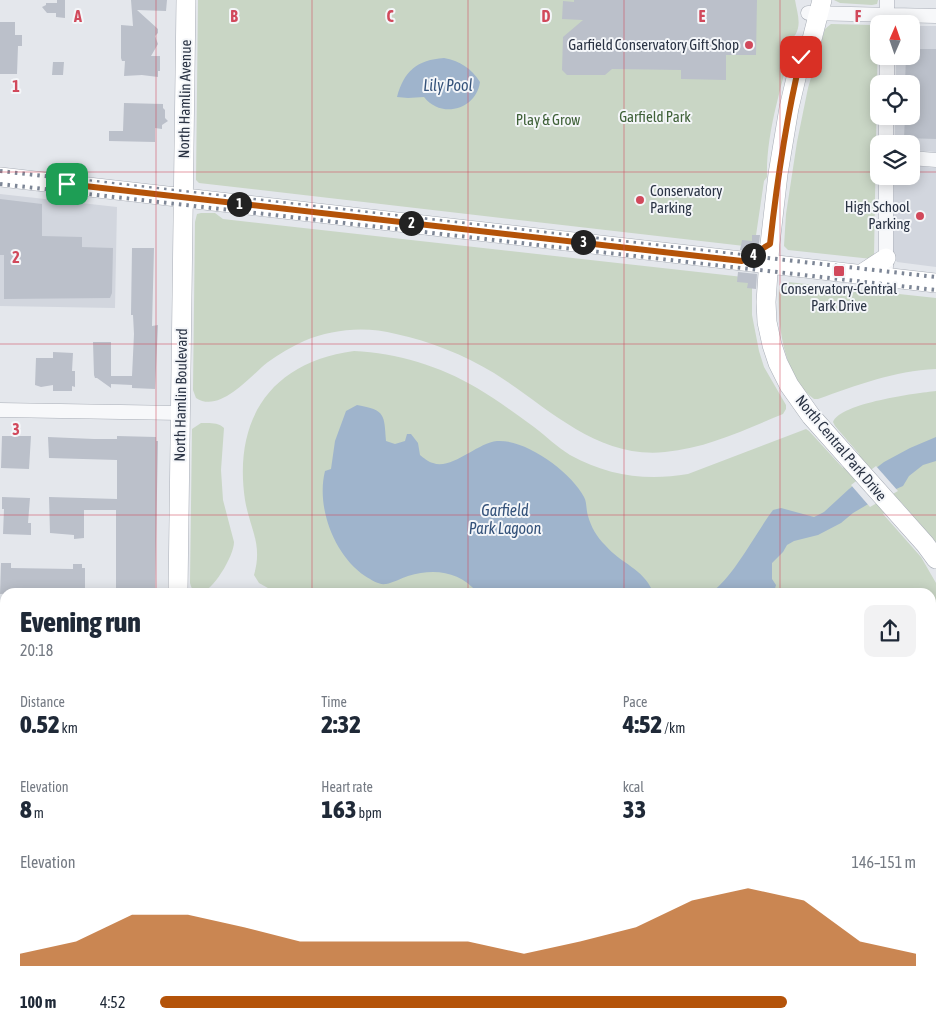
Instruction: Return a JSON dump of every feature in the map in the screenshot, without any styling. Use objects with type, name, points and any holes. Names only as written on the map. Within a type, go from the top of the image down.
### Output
[{"type":"main road","name":"North Hamlin Avenue","points":[[183,188],[186,0]]},
{"type":"main road","name":"North Central Park Drive","points":[[815,7],[810,47],[801,57],[787,117],[778,174],[766,302],[772,345],[778,363],[789,385],[811,416],[925,544],[936,559]]},
{"type":"main road","points":[[0,177],[154,194],[183,188],[259,197],[271,208]]},
{"type":"main road","points":[[183,188],[212,200],[271,208],[587,242],[936,283]]},
{"type":"main road","name":"North Hamlin Boulevard","points":[[178,588],[183,188]]},
{"type":"main road","points":[[183,217],[212,200]]},
{"type":"main road","points":[[694,256],[706,268],[826,260],[837,272]]},
{"type":"main road","points":[[860,275],[886,258]]},
{"type":"street","points":[[887,0],[887,15]]},
{"type":"street","points":[[815,7],[870,17]]},
{"type":"street","points":[[920,17],[936,16]]},
{"type":"street","points":[[920,159],[936,160]]},
{"type":"street","points":[[886,185],[886,278]]},
{"type":"street","points":[[0,410],[180,413]]},
{"type":"shaded area","points":[[920,26],[936,26],[936,152],[920,151],[920,135],[895,135],[895,125],[920,125],[920,75],[896,75],[896,65],[920,65]]},
{"type":"shaded area","name":"High School Parking","points":[[920,166],[936,168],[936,267],[897,262],[893,256],[894,185],[920,185]]},
{"type":"shaded area","points":[[0,194],[117,207],[115,308],[0,306]]},
{"type":"green space","name":"Garfield Park","points":[[198,0],[795,0],[799,24],[793,38],[772,124],[767,159],[767,177],[764,181],[753,247],[199,183],[196,180]]},
{"type":"green space","points":[[834,0],[878,0],[877,4],[872,5],[840,3]]},
{"type":"green space","points":[[831,24],[870,25],[870,65],[877,65],[877,75],[870,75],[870,125],[876,125],[876,135],[870,135],[870,185],[875,185],[874,256],[872,259],[788,250],[784,246],[786,214],[797,142],[808,88],[825,29]]},
{"type":"green space","points":[[215,213],[223,219],[752,278],[752,315],[759,351],[764,367],[786,405],[786,409],[783,414],[740,432],[696,447],[665,452],[640,452],[617,447],[595,439],[574,428],[514,386],[471,360],[409,337],[373,330],[338,331],[304,341],[268,362],[244,384],[225,397],[205,402],[196,398],[193,390],[195,222],[197,214]]},
{"type":"green space","points":[[788,282],[936,298],[936,369],[890,376],[814,399],[795,377],[784,348],[779,316],[779,287]]},
{"type":"green space","points":[[354,351],[370,352],[402,358],[433,367],[463,380],[499,402],[570,455],[599,468],[642,477],[688,474],[806,429],[843,468],[859,454],[835,426],[833,422],[839,415],[849,409],[880,400],[936,391],[936,542],[900,501],[883,514],[921,557],[936,583],[936,588],[268,588],[259,583],[254,575],[257,554],[255,537],[245,500],[243,471],[245,444],[252,420],[264,399],[280,382],[300,368],[325,357]]},
{"type":"green space","points":[[201,423],[216,424],[224,428],[221,470],[223,500],[234,542],[222,572],[208,588],[192,588],[190,583],[192,429]]},
{"type":"water","name":"Lily Pool","points":[[444,58],[465,66],[480,82],[477,92],[465,105],[457,108],[439,108],[431,104],[424,97],[397,97],[404,80],[413,68],[426,61]]},
{"type":"water","name":"Garfield Park Lagoon","points":[[357,405],[373,409],[382,415],[386,441],[395,444],[405,441],[407,434],[411,434],[418,443],[420,455],[426,460],[440,464],[456,460],[481,446],[497,441],[521,445],[534,451],[569,477],[578,487],[585,499],[587,514],[599,539],[611,552],[637,571],[650,588],[473,588],[454,576],[437,572],[418,574],[383,584],[375,582],[354,567],[344,556],[330,529],[323,500],[325,471],[331,469],[335,441],[346,411]]},
{"type":"water","points":[[936,437],[936,461],[923,465],[909,476],[903,486],[853,513],[841,523],[818,535],[794,541],[787,545],[772,563],[772,579],[776,585],[775,588],[716,588],[735,567],[773,510],[781,508],[814,517],[824,512],[849,489],[884,462]]},
{"type":"pier","points":[[876,466],[898,491],[870,507],[851,485]]},
{"type":"building","points":[[57,0],[65,0],[65,18],[56,17],[56,13],[47,13],[42,7],[46,3],[57,3]]},
{"type":"building","points":[[131,0],[167,0],[166,11],[137,10],[158,29],[158,33],[155,36],[158,44],[151,56],[160,56],[158,77],[142,75],[124,76],[125,61],[122,61],[121,58],[121,25],[133,26]]},
{"type":"building","points":[[574,0],[757,0],[756,55],[726,55],[726,80],[681,79],[681,70],[612,69],[605,75],[567,75],[562,70],[563,37],[583,20],[562,19],[563,1],[574,2]]},
{"type":"building","points":[[0,22],[15,22],[15,35],[22,35],[22,46],[18,46],[17,74],[0,74]]},
{"type":"building","points":[[920,49],[936,49],[936,139],[920,138],[920,135],[904,135],[905,125],[920,125],[920,75],[905,75],[906,65],[920,65]]},
{"type":"building","points":[[53,62],[64,62],[63,75],[52,75]]},
{"type":"building","points":[[124,103],[163,104],[165,118],[168,121],[162,125],[162,129],[155,128],[155,142],[109,141],[109,131],[123,131]]},
{"type":"building","points":[[0,199],[42,204],[42,236],[82,237],[82,247],[113,248],[112,293],[110,298],[4,299],[4,255],[0,255]]},
{"type":"building","points":[[752,235],[760,235],[758,252],[740,250],[742,240],[752,241]]},
{"type":"building","points":[[132,248],[154,248],[152,326],[158,325],[155,389],[132,388],[132,385],[111,384],[111,388],[95,378],[94,375],[93,342],[111,342],[111,376],[132,376],[134,334],[133,315],[131,315]]},
{"type":"building","points":[[738,272],[757,274],[756,289],[747,288],[748,283],[737,282]]},
{"type":"building","points":[[53,352],[73,353],[72,371],[75,371],[75,387],[72,386],[72,391],[53,391],[53,385],[41,387],[35,385],[36,358],[53,358]]},
{"type":"building","points":[[2,436],[31,436],[29,469],[1,468]]},
{"type":"building","points":[[117,436],[156,437],[156,441],[158,441],[155,588],[116,588],[116,510],[84,510],[84,538],[74,539],[74,535],[50,533],[49,497],[117,499],[117,460],[49,458],[48,437],[117,439]]},
{"type":"building","points":[[2,497],[30,498],[28,523],[31,523],[31,535],[3,534],[4,509],[2,509]]},
{"type":"building","points":[[1,563],[11,563],[11,568],[73,569],[73,564],[82,564],[82,568],[85,568],[85,588],[0,588]]},
{"type":"railway","points":[[0,171],[936,277]]},
{"type":"railway","points":[[0,184],[936,290]]},
{"type":"place","name":"Garfield Conservatory Gift Shop","points":[[749,45]]},
{"type":"place","name":"Conservatory Parking","points":[[640,200]]},
{"type":"place","name":"High School Parking","points":[[920,216]]},
{"type":"place","name":"Conservatory-Central Park Drive","points":[[839,271]]},
{"type":"route","points":[[67,184],[742,261],[770,244],[778,174],[789,108],[801,57]]},
{"type":"park label","name":"Play & Grow","points":[[548,120]]}]
